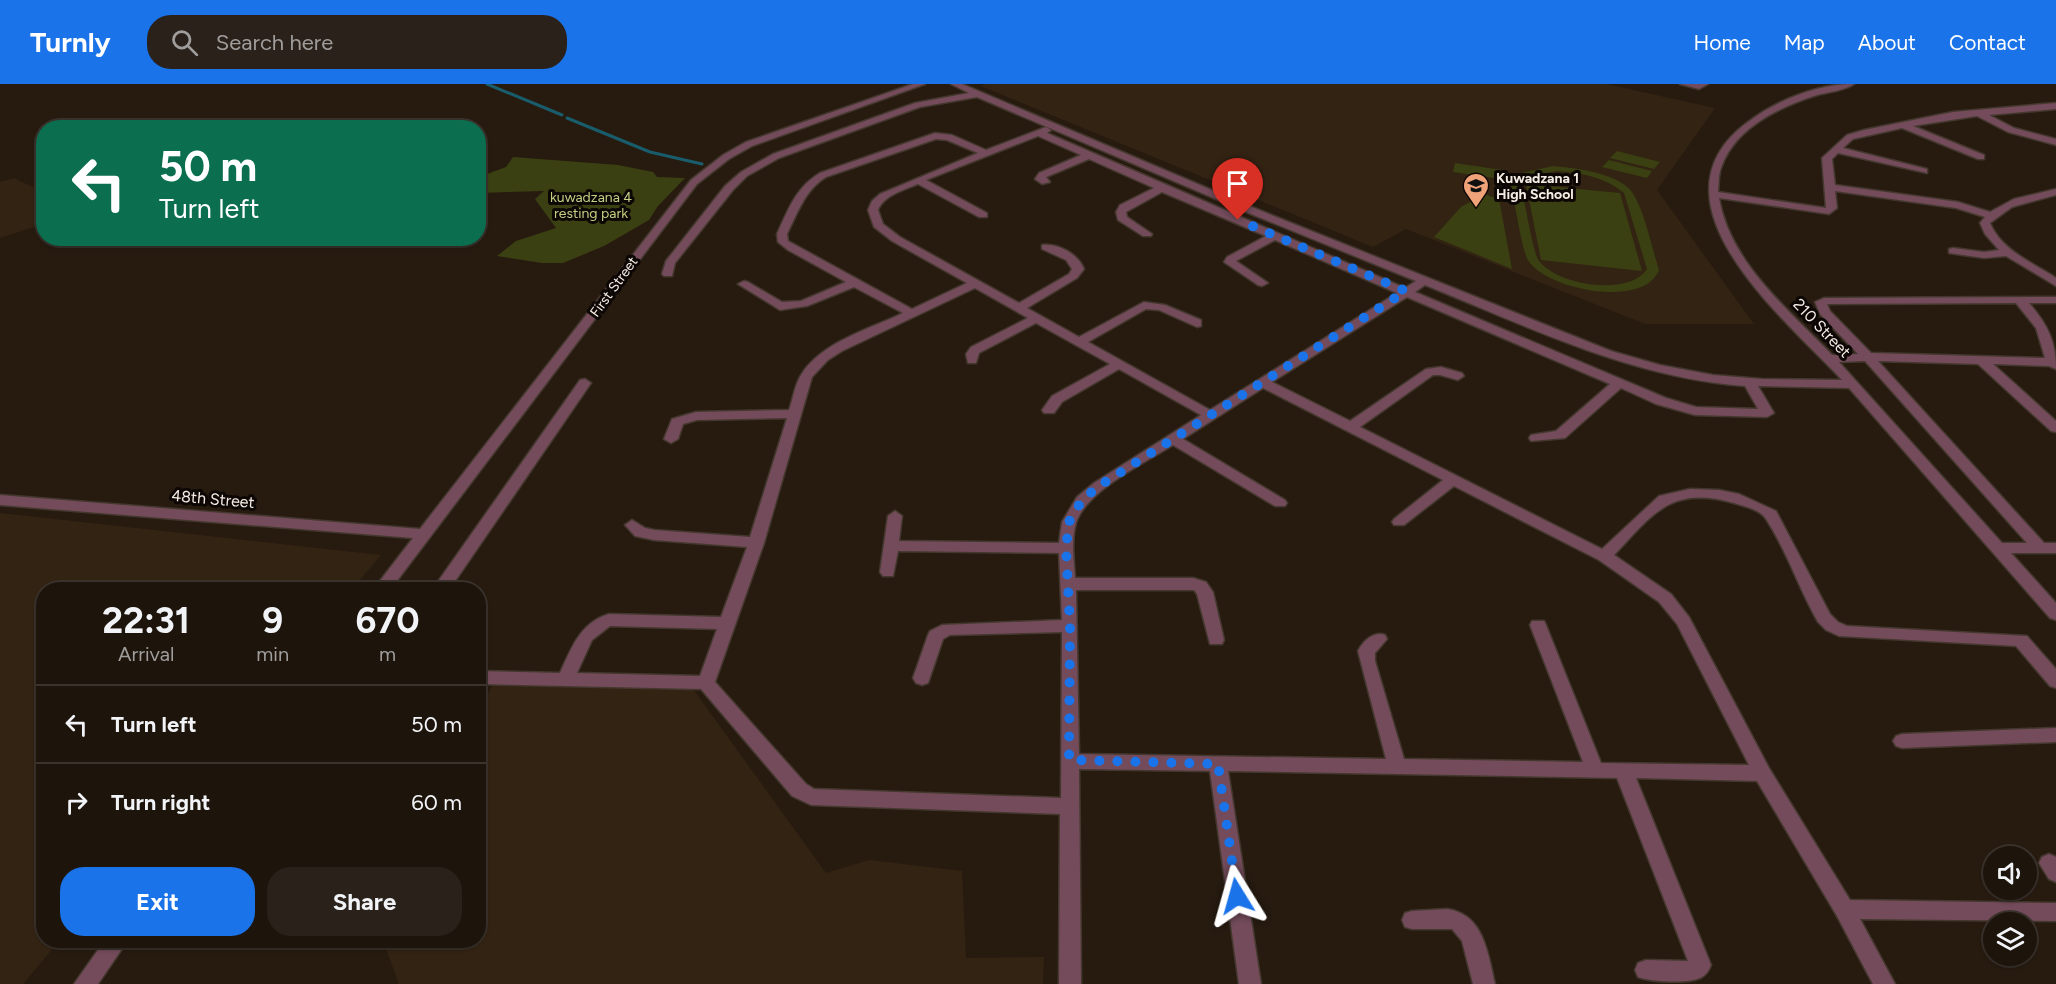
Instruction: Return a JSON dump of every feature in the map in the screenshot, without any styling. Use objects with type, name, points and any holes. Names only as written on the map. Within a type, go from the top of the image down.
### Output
[{"type":"street","name":"First Street","points":[[387,582],[585,327],[680,198],[704,173],[739,149],[764,138],[921,84]]},
{"type":"street","points":[[955,84],[1607,354],[1684,374],[1749,382],[1851,384]]},
{"type":"street","points":[[1684,84],[1699,86],[1704,84]]},
{"type":"street","points":[[1850,84],[1822,90],[1785,104],[1762,116],[1743,130],[1728,145],[1721,159],[1713,194],[1820,212],[1829,211],[1832,208],[1827,158],[1850,137],[1977,112],[2056,106]]},
{"type":"street","points":[[668,274],[670,263],[729,188],[758,166],[794,148],[918,105],[978,94]]},
{"type":"street","points":[[1977,112],[2011,130],[2056,142]]},
{"type":"street","points":[[1903,125],[1980,157]]},
{"type":"street","points":[[1059,129],[1039,133],[985,153],[884,196],[876,202],[873,210],[878,225],[896,239],[1210,415]]},
{"type":"street","points":[[1039,133],[1162,188],[1661,401],[1695,411],[1767,413],[1749,382]]},
{"type":"street","points":[[911,313],[783,242],[782,234],[804,189],[823,175],[930,137],[949,137],[985,153]]},
{"type":"street","points":[[1835,149],[1924,171]]},
{"type":"street","points":[[1045,182],[1040,179],[1042,175],[1088,156]]},
{"type":"street","points":[[918,180],[983,215]]},
{"type":"street","points":[[1830,187],[1958,205],[1991,216]]},
{"type":"street","points":[[1147,234],[1122,218],[1121,212],[1124,207],[1162,188]]},
{"type":"street","points":[[2056,192],[2018,200],[1996,210],[1984,223],[1986,232],[2009,252],[2056,283]]},
{"type":"street","name":"210 Street","points":[[1713,194],[1737,254],[1781,310],[1830,359],[2056,614]]},
{"type":"street","points":[[1262,283],[1230,262],[1275,236]]},
{"type":"street","points":[[1019,308],[1073,276],[1078,269],[1077,263],[1069,256],[1046,247]]},
{"type":"street","points":[[1953,251],[1984,255],[2009,252]]},
{"type":"street","points":[[1070,984],[1070,626],[1066,548],[1069,522],[1082,500],[1099,486],[1425,280]]},
{"type":"street","points":[[744,284],[780,306],[803,303],[855,282]]},
{"type":"street","points":[[706,683],[756,543],[806,376],[813,367],[838,348],[975,284]]},
{"type":"street","points":[[2048,548],[1824,312],[1821,302],[1828,300],[2056,300]]},
{"type":"street","points":[[1830,359],[1868,357],[2054,364],[2050,344],[2042,326],[2020,301]]},
{"type":"street","points":[[1080,341],[1144,305],[1161,306],[1197,323]]},
{"type":"street","points":[[972,360],[975,350],[1036,318]]},
{"type":"street","points":[[1981,360],[2056,428]]},
{"type":"street","points":[[1049,410],[1057,399],[1120,363]]},
{"type":"street","points":[[1351,428],[1430,372],[1441,371],[1458,376]]},
{"type":"street","points":[[446,582],[585,383]]},
{"type":"street","points":[[1264,383],[1604,556],[1665,598],[1683,621],[1761,773],[1844,909],[1884,984]]},
{"type":"street","points":[[1536,438],[1560,435],[1619,383]]},
{"type":"street","points":[[671,439],[677,422],[696,416],[794,414]]},
{"type":"street","points":[[1173,439],[1280,503]]},
{"type":"street","points":[[1399,522],[1454,479]]},
{"type":"street","points":[[1604,556],[1663,499],[1710,494],[1745,499],[1771,514],[1824,618],[1832,626],[1845,632],[2022,640],[2056,681]]},
{"type":"street","name":"48th Street","points":[[0,500],[423,534]]},
{"type":"street","points":[[888,572],[895,516]]},
{"type":"street","points":[[632,525],[640,532],[654,535],[756,543]]},
{"type":"street","points":[[891,546],[1066,548]]},
{"type":"street","points":[[1997,548],[2048,548]]},
{"type":"street","points":[[1068,584],[1193,584],[1200,586],[1205,592],[1216,640]]},
{"type":"street","points":[[566,679],[589,629],[598,623],[609,620],[727,623]]},
{"type":"street","points":[[1538,625],[1595,770]]},
{"type":"street","points":[[922,678],[936,635],[948,629],[1070,626]]},
{"type":"street","points":[[1379,639],[1366,651],[1367,661],[1397,767]]},
{"type":"street","points":[[486,677],[706,683],[799,790],[811,797],[1069,806]]},
{"type":"street","points":[[1902,741],[2056,735]]},
{"type":"street","points":[[1069,760],[1761,773]]},
{"type":"street","points":[[1218,764],[1250,984]]},
{"type":"street","points":[[1623,770],[1700,965],[1694,971],[1646,970]]},
{"type":"street","points":[[1844,909],[2056,912]]},
{"type":"street","points":[[1412,920],[1450,919],[1461,922],[1469,930],[1484,984]]},
{"type":"street","points":[[85,984],[112,948]]},
{"type":"shaded area","name":"Kuwadzana 1 High School","points":[[985,84],[1606,84],[1715,108],[1657,190],[1754,324],[1645,324],[1406,229],[1373,247],[981,86]]},
{"type":"shaded area","points":[[14,178],[36,189],[36,226],[0,238],[0,182]]},
{"type":"shaded area","points":[[0,513],[381,555],[358,582],[36,582],[36,948],[53,948],[23,984],[0,984]]},
{"type":"shaded area","points":[[492,686],[693,689],[826,873],[869,860],[962,871],[966,958],[1044,957],[1043,984],[399,984],[386,948],[486,948],[486,698]]},
{"type":"green space","points":[[1617,151],[1660,162],[1654,169],[1610,158]]},
{"type":"green space","name":"kuwadzana 4 resting park","points":[[513,157],[618,165],[653,172],[657,177],[685,178],[658,206],[649,220],[604,246],[563,263],[542,263],[497,256],[516,241],[556,228],[535,199],[544,191],[486,193],[486,174],[506,167]]},
{"type":"green space","points":[[1609,160],[1652,171],[1647,178],[1602,167]]},
{"type":"green space","points":[[1455,163],[1502,170],[1501,179],[1453,172]]},
{"type":"green space","points":[[1553,166],[1585,170],[1619,181],[1634,195],[1642,212],[1659,270],[1654,278],[1639,288],[1606,292],[1568,285],[1537,270],[1528,260],[1521,236],[1511,184],[1517,174]],"holes":[[[1557,171],[1601,180],[1624,193],[1647,269],[1638,278],[1625,283],[1593,285],[1561,276],[1539,261],[1531,237],[1521,185],[1527,177]]]},
{"type":"green space","points":[[1526,184],[1620,193],[1642,271],[1541,260]]},
{"type":"green space","points":[[1484,194],[1499,199],[1512,269],[1434,237],[1461,207]]},
{"type":"waterway","points":[[487,84],[562,115]]},
{"type":"waterway","points":[[567,118],[650,152],[702,164]]},
{"type":"place","name":"Kuwadzana 1 High School","points":[[1476,209]]},
{"type":"route","points":[[1237,896],[1218,764],[1069,760],[1070,626],[1066,548],[1069,522],[1082,500],[1099,486],[1406,291],[1238,220]]}]
